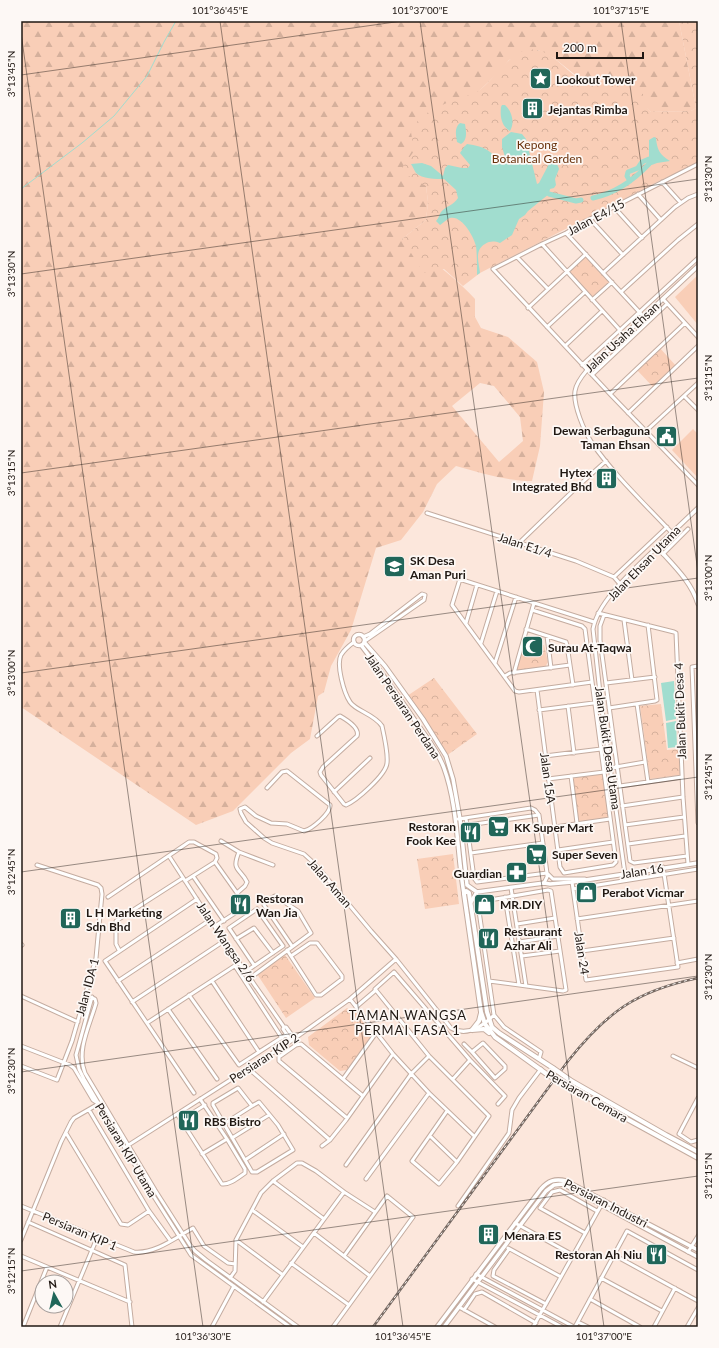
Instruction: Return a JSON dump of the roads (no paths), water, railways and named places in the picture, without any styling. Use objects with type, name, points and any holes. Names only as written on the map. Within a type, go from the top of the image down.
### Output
[{"type":"main road","name":"Jalan Persiaran Perdana","points":[[485,1024],[481,1012],[464,894],[467,891],[469,893],[482,985],[489,1020]]},
{"type":"main road","points":[[472,1030],[479,1022],[481,1012]]},
{"type":"main road","name":"Persiaran Cemara","points":[[489,1020],[492,1027],[499,1033],[570,1080],[666,1136],[696,1151]]},
{"type":"main road","name":"Persiaran Cemara","points":[[485,1024],[494,1037],[548,1074],[698,1158]]},
{"type":"main road","points":[[472,1030],[484,1029],[494,1037]]},
{"type":"street","name":"Jalan E4/15","points":[[528,308],[493,270],[698,164]]},
{"type":"street","points":[[662,182],[681,203]]},
{"type":"street","points":[[638,194],[661,220]]},
{"type":"street","points":[[603,273],[681,203],[698,194]]},
{"type":"street","points":[[614,207],[642,238]]},
{"type":"street","points":[[590,219],[622,255]]},
{"type":"street","points":[[621,292],[678,240],[698,224]]},
{"type":"street","points":[[566,233],[644,317]]},
{"type":"street","points":[[542,244],[619,329]]},
{"type":"street","points":[[586,254],[528,308],[698,485]]},
{"type":"street","points":[[517,257],[548,289]]},
{"type":"street","points":[[582,365],[619,329],[698,258]]},
{"type":"street","name":"Jalan Usaha Ehsan","points":[[672,533],[606,461],[591,442],[575,404],[576,387],[587,370],[698,266]]},
{"type":"street","points":[[592,300],[612,282]]},
{"type":"street","points":[[547,327],[585,292]]},
{"type":"street","points":[[662,299],[698,337]]},
{"type":"street","points":[[592,375],[667,304]]},
{"type":"street","points":[[565,346],[602,311]]},
{"type":"street","points":[[610,394],[685,323]]},
{"type":"street","points":[[628,413],[698,346]]},
{"type":"street","points":[[646,431],[698,383]]},
{"type":"street","points":[[684,396],[698,410]]},
{"type":"street","points":[[519,543],[606,461]]},
{"type":"street","name":"Jalan Ehsan Utama","points":[[594,622],[598,613],[620,584],[698,508]]},
{"type":"street","name":"Jalan E1/4","points":[[427,513],[576,561],[614,577],[620,584]]},
{"type":"street","points":[[614,577],[666,527]]},
{"type":"street","points":[[663,554],[688,529]]},
{"type":"street","points":[[657,547],[686,580],[698,602]]},
{"type":"street","points":[[453,577],[594,622]]},
{"type":"street","points":[[460,579],[452,604],[516,691],[537,690],[592,682]]},
{"type":"street","points":[[466,623],[477,585]]},
{"type":"street","points":[[481,643],[497,591]]},
{"type":"street","points":[[317,736],[340,716],[357,729],[357,736],[323,767],[320,772],[321,776],[346,805],[358,798],[375,782],[387,764],[382,726],[379,721],[350,703],[340,674],[339,664],[341,655],[354,642],[354,638],[360,635],[363,637],[370,634],[422,594],[425,595],[424,600],[363,643],[358,646],[354,642]]},
{"type":"street","points":[[495,663],[516,597]]},
{"type":"street","points":[[514,673],[534,603]]},
{"type":"street","points":[[532,610],[582,626],[585,630],[613,842],[558,850]]},
{"type":"street","points":[[598,613],[648,625],[658,697],[655,701],[610,708]]},
{"type":"street","name":"Jalan Bukit Desa Utama","points":[[604,615],[600,626],[600,640],[618,766],[629,858],[631,862],[687,856]]},
{"type":"street","points":[[624,620],[632,680]]},
{"type":"street","name":"Jalan Bukit Desa Utama","points":[[594,622],[594,636],[601,702],[625,874]]},
{"type":"street","name":"Jalan Bukit Desa 4","points":[[648,625],[676,633],[679,665],[684,817],[688,864]]},
{"type":"street","points":[[526,629],[566,642],[573,685]]},
{"type":"street","points":[[547,636],[551,668]]},
{"type":"street","points":[[363,637],[363,643]]},
{"type":"street","name":"Jalan Persiaran Perdana","points":[[363,643],[390,672],[423,719],[446,756],[453,778],[460,819],[465,885],[464,894]]},
{"type":"street","name":"Jalan Persiaran Perdana","points":[[363,643],[441,760],[448,780],[465,885]]},
{"type":"street","points":[[505,676],[514,673],[570,666]]},
{"type":"street","points":[[698,666],[692,667],[698,823]]},
{"type":"street","points":[[606,683],[655,677]]},
{"type":"street","name":"Jalan 15A","points":[[537,690],[560,867],[564,872],[613,865],[615,864],[613,842]]},
{"type":"street","points":[[693,699],[698,698]]},
{"type":"street","points":[[539,710],[601,702]]},
{"type":"street","points":[[637,704],[648,782]]},
{"type":"street","points":[[568,706],[574,753]]},
{"type":"street","points":[[545,756],[601,749]]},
{"type":"street","points":[[334,792],[370,758]]},
{"type":"street","points":[[610,768],[645,762]]},
{"type":"street","name":"Jalan Aman","points":[[267,788],[282,772],[286,770],[330,805],[330,809],[328,813],[310,829],[304,831],[287,824],[271,823],[256,816],[245,807],[240,809],[246,822],[272,843],[304,854],[316,865],[396,959],[452,1028],[460,1031],[472,1030]]},
{"type":"street","points":[[548,779],[604,772]]},
{"type":"street","points":[[571,776],[577,823]]},
{"type":"street","points":[[620,786],[682,777]]},
{"type":"street","points":[[622,806],[683,797]]},
{"type":"street","points":[[455,820],[531,808],[535,810],[539,815],[548,877],[544,883]]},
{"type":"street","points":[[468,825],[539,815]]},
{"type":"street","points":[[625,825],[684,817]]},
{"type":"street","points":[[466,818],[474,878],[477,882],[547,874]]},
{"type":"street","points":[[555,826],[610,819]]},
{"type":"street","points":[[628,844],[685,836]]},
{"type":"street","points":[[108,897],[191,841],[216,854],[217,858],[215,862],[192,876],[184,879],[116,921],[116,944],[119,950]]},
{"type":"street","points":[[221,841],[240,852],[274,865]]},
{"type":"street","points":[[471,853],[543,843]]},
{"type":"street","points":[[237,893],[245,886],[247,882],[237,870],[236,861],[240,852]]},
{"type":"street","name":"Jalan Wangsa 2/6","points":[[169,856],[245,972],[284,1027],[286,1027],[293,1039]]},
{"type":"street","points":[[215,862],[244,903],[244,907],[215,926]]},
{"type":"street","name":"Jalan 16","points":[[477,892],[544,883],[550,884],[572,882],[663,867],[698,863]]},
{"type":"street","name":"Jalan IDA 1","points":[[21,1066],[57,1080],[72,1041],[96,958],[101,888],[98,885],[36,865]]},
{"type":"street","points":[[663,867],[678,965],[698,959]]},
{"type":"street","points":[[573,889],[698,869]]},
{"type":"street","name":"Jalan 16","points":[[547,874],[553,879],[586,879]]},
{"type":"street","points":[[192,876],[224,921]]},
{"type":"street","name":"Jalan 24","points":[[572,882],[586,980],[678,965]]},
{"type":"street","points":[[465,885],[477,892],[470,904]]},
{"type":"street","points":[[511,888],[526,986]]},
{"type":"street","points":[[489,981],[563,991],[566,990],[551,891],[548,890],[478,902],[489,981],[494,1015],[504,1027],[541,1052],[539,1059]]},
{"type":"street","points":[[250,978],[310,934],[298,911],[275,896],[265,902],[264,905],[292,946]]},
{"type":"street","points":[[505,897],[519,985]]},
{"type":"street","points":[[194,1093],[105,962],[119,950],[197,899]]},
{"type":"street","points":[[577,919],[698,901]]},
{"type":"street","points":[[245,972],[283,945],[258,909],[229,928],[254,965]]},
{"type":"street","points":[[517,924],[555,918]]},
{"type":"street","points":[[118,981],[210,920]]},
{"type":"street","points":[[236,939],[254,928],[273,953]]},
{"type":"street","points":[[519,942],[558,936]]},
{"type":"street","points":[[582,951],[674,938]]},
{"type":"street","points":[[132,1002],[224,941]]},
{"type":"street","points":[[287,950],[316,995],[321,995],[342,979],[342,976],[317,943],[310,943],[291,956]]},
{"type":"street","points":[[522,956],[560,951]]},
{"type":"street","name":"Persiaran KIP 2","points":[[125,1148],[293,1039],[350,999],[396,959]]},
{"type":"street","points":[[147,1023],[239,963]]},
{"type":"street","points":[[234,966],[282,1038]]},
{"type":"street","points":[[356,1007],[394,972],[470,1060],[505,1096],[498,1104]]},
{"type":"street","points":[[212,981],[259,1052]]},
{"type":"street","points":[[375,989],[429,1056],[489,1116],[457,1162],[439,1184],[412,1161],[447,1111]]},
{"type":"street","points":[[86,995],[92,997]]},
{"type":"street","points":[[189,995],[239,1065],[287,1034]]},
{"type":"street","points":[[21,996],[78,1022]]},
{"type":"street","name":"Persiaran KIP Utama","points":[[92,997],[96,1003],[82,1049],[82,1064],[100,1103],[125,1148],[191,1255],[290,1327]]},
{"type":"street","name":"Persiaran KIP Utama","points":[[92,997],[76,1055],[78,1065],[84,1079],[129,1145],[155,1190],[195,1251],[298,1327]]},
{"type":"street","points":[[350,999],[393,1054],[411,1074],[438,1103],[474,1136]]},
{"type":"street","points":[[168,1010],[217,1079]]},
{"type":"street","points":[[472,1030],[485,1024],[494,1015]]},
{"type":"street","name":"Jalan Wangsa 2/6","points":[[284,1027],[283,1029],[293,1039]]},
{"type":"street","points":[[343,1079],[376,1033]]},
{"type":"street","points":[[472,1052],[483,1043],[505,1066],[505,1069],[491,1082]]},
{"type":"street","points":[[347,1118],[279,1059],[280,1057],[299,1044],[363,1096]]},
{"type":"street","points":[[464,1044],[495,1078]]},
{"type":"street","points":[[21,1046],[70,1065],[74,1068],[93,1100],[100,1103]]},
{"type":"street","points":[[322,1146],[330,1140],[347,1118],[393,1054]]},
{"type":"street","points":[[346,1165],[411,1074],[429,1056]]},
{"type":"street","points":[[673,1056],[698,1068]]},
{"type":"street","points":[[454,1080],[470,1060]]},
{"type":"street","points":[[78,1065],[82,1064]]},
{"type":"street","points":[[248,1068],[330,1140]]},
{"type":"street","points":[[458,1206],[509,1133],[512,1110],[519,1098],[541,1069]]},
{"type":"street","points":[[219,1127],[224,1124],[252,1106],[259,1102],[284,1134],[293,1150],[257,1172],[252,1172],[224,1124],[213,1106],[213,1102],[237,1088],[240,1089],[252,1106]]},
{"type":"street","points":[[366,1179],[429,1093]]},
{"type":"street","points":[[698,1098],[679,1134],[691,1142],[698,1140]]},
{"type":"street","points":[[177,1114],[222,1184],[227,1184],[242,1175],[245,1173],[245,1169],[200,1099]]},
{"type":"street","name":"Persiaran KIP 1","points":[[100,1103],[74,1118],[66,1133],[33,1211],[129,1251],[141,1253],[152,1251],[184,1233]]},
{"type":"street","points":[[181,1120],[205,1105]]},
{"type":"street","points":[[89,1110],[149,1212],[170,1240]]},
{"type":"street","points":[[232,1138],[269,1115]]},
{"type":"street","points":[[216,1122],[221,1119]]},
{"type":"street","points":[[66,1133],[121,1224],[128,1225],[149,1212]]},
{"type":"street","points":[[245,1160],[284,1134]]},
{"type":"street","points":[[430,1136],[457,1162]]},
{"type":"street","points":[[202,1154],[227,1139]]},
{"type":"street","points":[[227,1281],[234,1271],[236,1240],[261,1193],[273,1181],[297,1163],[300,1162],[316,1171],[344,1192],[375,1212]]},
{"type":"street","name":"Persiaran Industri","points":[[437,1327],[541,1189],[552,1180],[561,1179],[566,1181],[698,1250]]},
{"type":"street","points":[[273,1181],[324,1219]]},
{"type":"street","name":"Persiaran Industri","points":[[444,1327],[546,1191],[554,1185],[563,1184],[698,1258]]},
{"type":"street","points":[[585,1233],[540,1208],[552,1192],[560,1190],[598,1211]]},
{"type":"street","points":[[261,1305],[344,1192]]},
{"type":"street","points":[[333,1327],[413,1217],[387,1196],[344,1256]]},
{"type":"street","points":[[533,1327],[604,1200]]},
{"type":"street","points":[[21,1206],[33,1211],[21,1240]]},
{"type":"street","points":[[252,1210],[303,1247]]},
{"type":"street","points":[[28,1222],[125,1265],[132,1327]]},
{"type":"street","points":[[515,1223],[573,1255]]},
{"type":"street","points":[[184,1233],[193,1228],[204,1246],[228,1263],[235,1264]]},
{"type":"street","points":[[476,1274],[574,1327],[626,1232],[698,1270]]},
{"type":"street","points":[[314,1233],[370,1276]]},
{"type":"street","points":[[688,1252],[697,1241],[698,1236]]},
{"type":"street","points":[[60,1327],[97,1238]]},
{"type":"street","points":[[236,1240],[283,1275]]},
{"type":"street","points":[[504,1246],[561,1277]]},
{"type":"street","points":[[509,1249],[494,1270],[493,1276],[546,1304]]},
{"type":"street","points":[[614,1255],[698,1301]]},
{"type":"street","points":[[21,1256],[130,1302]]},
{"type":"street","points":[[292,1263],[349,1305]]},
{"type":"street","points":[[23,1327],[47,1267]]},
{"type":"street","points":[[601,1278],[662,1311]]},
{"type":"street","points":[[472,1279],[562,1327]]},
{"type":"street","points":[[212,1327],[237,1283]]},
{"type":"street","points":[[654,1327],[675,1288]]},
{"type":"street","points":[[464,1310],[475,1294],[482,1292],[536,1323]]},
{"type":"street","points":[[590,1299],[640,1327]]},
{"type":"street","points":[[459,1307],[495,1327]]},
{"type":"street","points":[[692,1327],[688,1326],[698,1308]]},
{"type":"street","points":[[578,1322],[588,1327]]},
{"type":"water","points":[[502,105],[505,105],[511,114],[512,128],[510,131],[505,126],[501,117]]},
{"type":"water","points":[[460,123],[465,124],[466,132],[466,138],[461,144],[457,142],[456,134],[456,129]]},
{"type":"water","points":[[511,132],[522,134],[526,139],[537,184],[539,183],[550,162],[554,161],[559,169],[555,179],[556,185],[554,188],[550,189],[549,194],[519,219],[512,235],[500,243],[490,242],[485,244],[479,250],[478,257],[480,273],[477,275],[476,246],[473,237],[467,228],[463,223],[454,218],[450,218],[440,225],[436,221],[441,212],[458,198],[456,190],[444,179],[429,178],[419,175],[416,173],[411,164],[422,163],[431,166],[443,176],[445,168],[448,165],[468,168],[470,165],[460,153],[467,144],[485,149],[501,160],[505,157],[502,147],[502,139]]},
{"type":"water","points":[[654,137],[656,138],[657,146],[660,152],[670,161],[649,166],[649,140]]},
{"type":"water","points":[[674,681],[676,719],[666,721],[661,683]]},
{"type":"water","points":[[676,721],[677,747],[668,748],[666,723]]},
{"type":"waterway","points":[[21,189],[82,143],[114,116],[147,76],[176,21]]},
{"type":"waterway","points":[[630,181],[627,176],[628,172],[638,168],[642,162],[649,159]]},
{"type":"waterway","points":[[593,198],[617,190],[624,186],[649,164]]},
{"type":"waterway","points":[[549,194],[576,201],[581,200]]},
{"type":"railway","points":[[373,1327],[582,1044],[596,1029],[624,1006],[657,990],[676,983],[698,978]]},
{"type":"place","name":"Lookout Tower","points":[[540,79]]},
{"type":"place","name":"Jejantas Rimba","points":[[532,109]]},
{"type":"place","name":"Dewan Serbaguna Taman Ehsan","points":[[666,437]]},
{"type":"place","name":"Hytex Integrated Bhd","points":[[607,479]]},
{"type":"place","name":"SK Desa Aman Puri","points":[[394,567]]},
{"type":"place","name":"Surau At-Taqwa","points":[[533,647]]},
{"type":"place","name":"KK Super Mart","points":[[499,827]]},
{"type":"place","name":"Restoran Fook Kee","points":[[471,833]]},
{"type":"place","name":"Super Seven","points":[[537,854]]},
{"type":"place","name":"Guardian","points":[[517,873]]},
{"type":"place","name":"Perabot Vicmar","points":[[587,892]]},
{"type":"place","name":"MR.DIY","points":[[485,904]]},
{"type":"place","name":"Restoran Wan Jia","points":[[241,905]]},
{"type":"place","name":"L H Marketing Sdn Bhd","points":[[71,919]]},
{"type":"place","name":"Restaurant Azhar Ali","points":[[488,938]]},
{"type":"place","name":"RBS Bistro","points":[[189,1121]]},
{"type":"place","name":"Menara ES","points":[[489,1235]]},
{"type":"place","name":"Restoran Ah Niu","points":[[657,1254]]},
{"type":"district","name":"TAMAN WANGSA PERMAI FASA 1","points":[[408,1022]]},
{"type":"park label","name":"Kepong Botanical Garden","points":[[537,151]]}]
